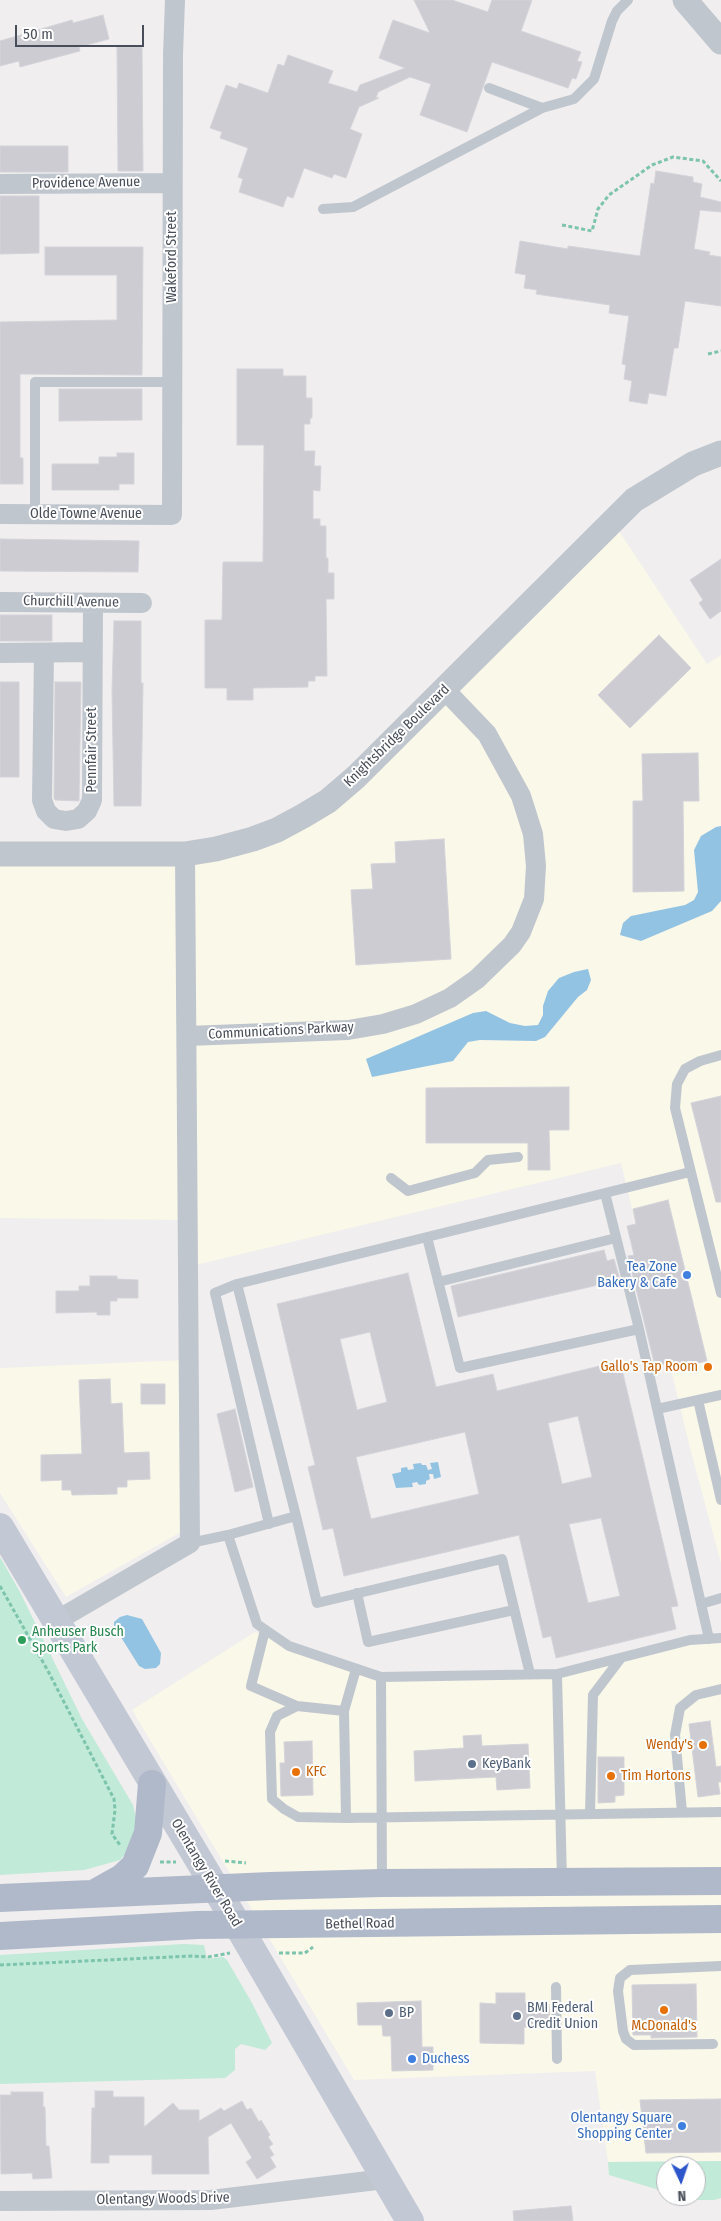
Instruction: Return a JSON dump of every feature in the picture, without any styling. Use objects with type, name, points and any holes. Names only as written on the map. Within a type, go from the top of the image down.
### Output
[{"type":"main road","name":"Olentangy River Road","points":[[0,1527],[214,1889],[237,1924],[410,2221]]},
{"type":"main road","points":[[94,1893],[122,1878],[135,1866],[148,1833],[152,1784]]},
{"type":"main road","points":[[0,1898],[382,1883],[721,1881]]},
{"type":"main road","name":"Bethel Road","points":[[0,1936],[237,1924],[721,1919]]},
{"type":"street","name":"Wakeford Street","points":[[172,515],[172,183],[175,0]]},
{"type":"street","points":[[685,0],[721,42]]},
{"type":"street","name":"Providence Avenue","points":[[0,184],[172,183]]},
{"type":"street","name":"Knightsbridge Boulevard","points":[[0,854],[185,854],[216,849],[277,830],[328,801],[356,777],[634,500],[693,464],[721,453]]},
{"type":"street","name":"Olde Towne Avenue","points":[[0,514],[172,515]]},
{"type":"street","name":"Churchill Avenue","points":[[0,602],[142,603]]},
{"type":"street","name":"Pennfair Street","points":[[44,653],[42,800],[46,811],[54,819],[66,821],[78,819],[87,811],[92,800],[93,603]]},
{"type":"street","points":[[0,652],[92,652]]},
{"type":"street","name":"Communications Parkway","points":[[186,1036],[348,1030],[383,1024],[416,1014],[450,998],[477,979],[512,945],[521,932],[534,899],[536,866],[533,834],[521,796],[486,734],[444,689]]},
{"type":"street","points":[[56,1621],[190,1542],[185,854]]},
{"type":"street","name":"Olentangy Woods Drive","points":[[0,2201],[211,2200],[385,2179]]},
{"type":"lane","points":[[324,209],[353,207],[542,108],[574,99],[594,79],[612,21],[628,0]]},
{"type":"lane","points":[[490,88],[542,108]]},
{"type":"lane","points":[[35,514],[35,382],[172,382]]},
{"type":"lane","points":[[721,1055],[700,1061],[686,1069],[677,1084],[675,1108],[721,1293]]},
{"type":"lane","points":[[392,1178],[408,1191],[475,1174],[488,1160],[518,1157]]},
{"type":"lane","points":[[269,1524],[215,1292],[238,1284],[690,1172]]},
{"type":"lane","points":[[605,1193],[639,1329],[709,1639]]},
{"type":"lane","points":[[427,1237],[460,1368],[639,1329]]},
{"type":"lane","points":[[438,1282],[616,1238]]},
{"type":"lane","points":[[238,1284],[317,1603],[502,1559],[530,1674]]},
{"type":"lane","points":[[657,1409],[721,1394]]},
{"type":"lane","points":[[698,1400],[721,1500]]},
{"type":"lane","points":[[190,1542],[228,1535],[296,1516]]},
{"type":"lane","points":[[228,1535],[257,1624],[289,1646],[381,1677],[557,1674],[690,1640],[721,1638]]},
{"type":"lane","points":[[357,1594],[368,1642],[514,1610]]},
{"type":"lane","points":[[701,1604],[721,1598]]},
{"type":"lane","points":[[265,1630],[251,1686],[297,1706],[344,1711]]},
{"type":"lane","points":[[590,1814],[593,1695],[620,1658]]},
{"type":"lane","points":[[346,1818],[344,1711],[356,1669]]},
{"type":"lane","points":[[557,1674],[562,1882]]},
{"type":"lane","points":[[381,1677],[382,1883]]},
{"type":"lane","points":[[682,1812],[675,1735],[680,1708],[696,1695],[721,1690]]},
{"type":"lane","points":[[297,1706],[277,1716],[270,1732],[272,1799],[298,1817],[346,1818],[721,1812]]},
{"type":"lane","points":[[713,2044],[634,2045],[626,2039],[623,2031],[618,1991],[620,1978],[630,1970],[721,1966]]},
{"type":"lane","points":[[556,1987],[558,2059]]},
{"type":"path","points":[[562,225],[592,231],[598,210],[609,195],[652,165],[673,157],[703,161],[721,181]]},
{"type":"path","points":[[708,354],[721,351]]},
{"type":"path","points":[[0,1586],[48,1672],[114,1799],[115,1810],[112,1834],[123,1849]]},
{"type":"path","points":[[0,1965],[192,1956],[208,1957]]},
{"type":"shaded area","points":[[611,519],[707,664],[721,655],[721,1563],[690,1448],[621,1163],[183,1268],[183,1220],[0,1218],[0,856],[173,857],[331,798]]},
{"type":"shaded area","points":[[185,1360],[188,1528],[66,1597],[0,1493],[0,1368]]},
{"type":"shaded area","points":[[255,1632],[382,1675],[567,1675],[721,1636],[721,2161],[706,2161],[706,2156],[656,2156],[656,2162],[608,2162],[595,2071],[354,2080],[132,1710]]},
{"type":"green space","points":[[0,1557],[20,1592],[82,1719],[133,1805],[137,1823],[129,1849],[120,1860],[84,1870],[0,1875]]},
{"type":"green space","points":[[184,1944],[204,1945],[207,1959],[223,1957],[227,1960],[272,2043],[265,2050],[241,2044],[235,2049],[235,2070],[225,2078],[0,2084],[0,1955]]},
{"type":"green space","points":[[706,2161],[721,2161],[721,2198],[706,2200]]},
{"type":"green space","points":[[608,2162],[656,2162],[656,2189],[609,2175]]},
{"type":"water","points":[[721,826],[721,901],[712,911],[641,941],[620,935],[623,923],[631,916],[685,905],[694,900],[698,892],[694,850],[701,836]]},
{"type":"water","points":[[588,969],[591,980],[587,990],[578,997],[545,1037],[536,1041],[480,1040],[468,1042],[453,1061],[372,1077],[366,1059],[473,1013],[486,1011],[510,1023],[525,1026],[538,1025],[543,1015],[543,1006],[548,991],[559,978]]},
{"type":"water","points":[[438,1462],[441,1477],[434,1479],[433,1474],[429,1474],[430,1479],[426,1481],[426,1484],[419,1485],[417,1482],[412,1483],[413,1487],[396,1488],[392,1474],[401,1472],[401,1468],[414,1469],[413,1464],[421,1463],[426,1465],[428,1470],[432,1469],[430,1463]]},
{"type":"water","points":[[127,1615],[142,1619],[161,1653],[160,1664],[156,1668],[145,1669],[139,1666],[114,1626],[114,1622],[120,1617]]},
{"type":"building","points":[[414,0],[452,0],[488,12],[492,0],[532,0],[521,31],[581,52],[577,61],[582,62],[576,79],[572,78],[568,88],[492,62],[467,132],[420,115],[431,84],[410,77],[378,92],[376,98],[379,98],[359,107],[350,129],[362,134],[346,178],[334,174],[332,178],[304,168],[293,198],[287,196],[283,207],[239,192],[243,179],[238,177],[248,148],[220,138],[222,132],[210,128],[226,85],[237,89],[239,83],[268,93],[278,64],[284,66],[288,55],[333,71],[328,83],[357,92],[360,85],[405,68],[379,58],[393,20],[430,33]]},
{"type":"building","points":[[103,15],[109,39],[79,47],[80,51],[20,67],[19,61],[0,66],[0,41],[72,20],[73,23]]},
{"type":"building","points":[[117,47],[142,47],[143,171],[118,171]]},
{"type":"building","points":[[0,146],[68,146],[68,172],[0,172]]},
{"type":"building","points":[[656,171],[693,177],[693,182],[702,184],[700,197],[721,202],[721,212],[700,210],[694,249],[710,252],[709,255],[721,257],[721,306],[685,301],[678,348],[674,348],[666,396],[649,393],[647,404],[629,401],[632,381],[624,379],[626,365],[622,364],[629,316],[609,313],[610,305],[536,294],[537,290],[524,288],[526,275],[515,273],[520,241],[568,249],[568,246],[640,256],[651,183],[654,184]]},
{"type":"building","points":[[0,196],[39,196],[39,253],[0,254]]},
{"type":"building","points":[[45,247],[143,247],[142,375],[20,374],[20,458],[23,458],[23,484],[0,484],[0,322],[117,320],[117,275],[45,275]]},
{"type":"building","points":[[237,369],[283,369],[283,376],[306,376],[306,398],[312,398],[312,418],[310,418],[310,424],[304,424],[304,451],[315,451],[314,466],[321,466],[320,491],[313,490],[313,519],[320,519],[320,526],[326,526],[328,573],[334,573],[334,599],[326,599],[327,676],[315,676],[315,681],[308,681],[308,687],[253,688],[253,700],[227,700],[227,688],[205,688],[205,620],[222,620],[223,562],[263,562],[264,445],[237,445]]},
{"type":"building","points":[[59,389],[142,389],[142,420],[59,421]]},
{"type":"building","points":[[117,453],[134,453],[134,484],[119,484],[119,490],[52,490],[52,464],[99,464],[99,457],[117,457]]},
{"type":"building","points":[[0,539],[139,541],[138,572],[0,571]]},
{"type":"building","points":[[721,559],[721,611],[710,619],[699,603],[703,600],[690,580]]},
{"type":"building","points":[[0,615],[52,615],[52,641],[0,641]]},
{"type":"building","points":[[114,621],[141,621],[141,683],[143,683],[141,806],[114,806],[112,691]]},
{"type":"building","points":[[659,635],[691,668],[630,728],[598,695]]},
{"type":"building","points":[[0,682],[19,682],[19,777],[0,777]]},
{"type":"building","points":[[55,682],[81,682],[79,801],[55,800],[54,798]]},
{"type":"building","points":[[698,753],[699,801],[683,801],[684,891],[633,892],[633,801],[643,801],[642,754]]},
{"type":"building","points":[[444,839],[451,959],[356,965],[351,890],[373,889],[371,864],[396,863],[395,842]]},
{"type":"building","points":[[569,1087],[569,1130],[549,1130],[550,1170],[528,1170],[528,1143],[426,1143],[426,1088]]},
{"type":"building","points":[[721,1096],[721,1202],[716,1202],[691,1103]]},
{"type":"building","points":[[668,1200],[707,1361],[671,1369],[670,1363],[655,1366],[628,1256],[634,1255],[627,1226],[636,1224],[633,1209]]},
{"type":"building","points":[[604,1250],[607,1261],[614,1259],[620,1280],[458,1317],[451,1286]]},
{"type":"building","points":[[408,1273],[436,1387],[493,1374],[497,1391],[620,1361],[678,1606],[671,1607],[676,1629],[556,1658],[551,1636],[543,1638],[519,1535],[344,1576],[333,1528],[323,1530],[308,1467],[315,1465],[277,1304]],"holes":[[[370,1332],[387,1402],[357,1410],[340,1339]],[[578,1416],[592,1477],[562,1484],[548,1423]],[[465,1432],[479,1494],[371,1519],[356,1457]],[[601,1518],[620,1596],[588,1603],[569,1524]]]},
{"type":"building","points":[[90,1276],[117,1276],[117,1279],[138,1280],[138,1298],[117,1298],[117,1301],[110,1301],[110,1315],[97,1315],[97,1312],[56,1313],[56,1291],[79,1291],[79,1286],[90,1286]]},
{"type":"building","points":[[110,1379],[111,1404],[122,1403],[124,1453],[149,1452],[150,1479],[127,1480],[127,1487],[117,1487],[117,1494],[72,1495],[71,1490],[62,1490],[62,1480],[41,1481],[41,1455],[82,1454],[79,1380]]},
{"type":"building","points":[[141,1384],[165,1384],[165,1404],[141,1404]]},
{"type":"building","points":[[235,1409],[253,1487],[235,1492],[217,1414]]},
{"type":"building","name":"Wendy's","points":[[710,1721],[716,1767],[721,1766],[721,1782],[718,1782],[720,1794],[698,1797],[689,1724]]},
{"type":"building","name":"KeyBank","points":[[481,1735],[482,1746],[528,1744],[530,1788],[497,1790],[496,1777],[415,1781],[414,1751],[464,1748],[463,1736]]},
{"type":"building","name":"KFC","points":[[312,1741],[313,1795],[281,1796],[280,1763],[285,1763],[284,1742]]},
{"type":"building","name":"Tim Hortons","points":[[598,1757],[624,1757],[624,1795],[615,1796],[615,1802],[598,1803]]},
{"type":"building","name":"McDonald's","points":[[696,1984],[697,2037],[651,2038],[651,2035],[633,2035],[632,1985]]},
{"type":"building","name":"BMI Federal Credit Union","points":[[496,1993],[525,1993],[525,2003],[549,2004],[550,2028],[524,2027],[524,2044],[480,2043],[480,2003],[496,2004]]},
{"type":"building","points":[[421,2001],[422,2047],[433,2047],[433,2070],[392,2071],[391,2036],[383,2036],[382,2025],[358,2025],[357,2003]]},
{"type":"building","points":[[95,2091],[113,2091],[113,2097],[144,2097],[144,2127],[173,2103],[179,2110],[199,2110],[199,2121],[221,2108],[224,2111],[242,2101],[247,2110],[251,2108],[259,2122],[261,2120],[270,2135],[268,2137],[273,2144],[269,2147],[274,2155],[270,2157],[276,2167],[257,2179],[246,2162],[252,2158],[231,2123],[208,2137],[209,2174],[152,2174],[152,2155],[109,2155],[109,2163],[91,2163],[92,2108],[95,2108]]},
{"type":"building","points":[[11,2092],[43,2092],[46,2146],[49,2146],[52,2178],[33,2179],[32,2173],[1,2174],[0,2095],[11,2095]]},
{"type":"building","name":"Olentangy Square Shopping Center","points":[[721,2099],[721,2152],[646,2153],[640,2100]]},
{"type":"building","points":[[571,2206],[573,2221],[514,2221],[513,2211]]},
{"type":"place","name":"Tea Zone Bakery & Cafe","points":[[687,1275]]},
{"type":"place","name":"Gallo's Tap Room","points":[[708,1367]]},
{"type":"place","name":"Anheuser Busch Sports Park","points":[[22,1640]]},
{"type":"place","name":"Wendy's","points":[[703,1745]]},
{"type":"place","name":"KeyBank","points":[[472,1764]]},
{"type":"place","name":"KFC","points":[[296,1772]]},
{"type":"place","name":"Tim Hortons","points":[[611,1776]]},
{"type":"place","name":"McDonald's","points":[[664,2010]]},
{"type":"place","name":"BP","points":[[389,2013]]},
{"type":"place","name":"BMI Federal Credit Union","points":[[517,2016]]},
{"type":"place","name":"Duchess","points":[[412,2059]]},
{"type":"place","name":"Olentangy Square Shopping Center","points":[[682,2126]]}]
